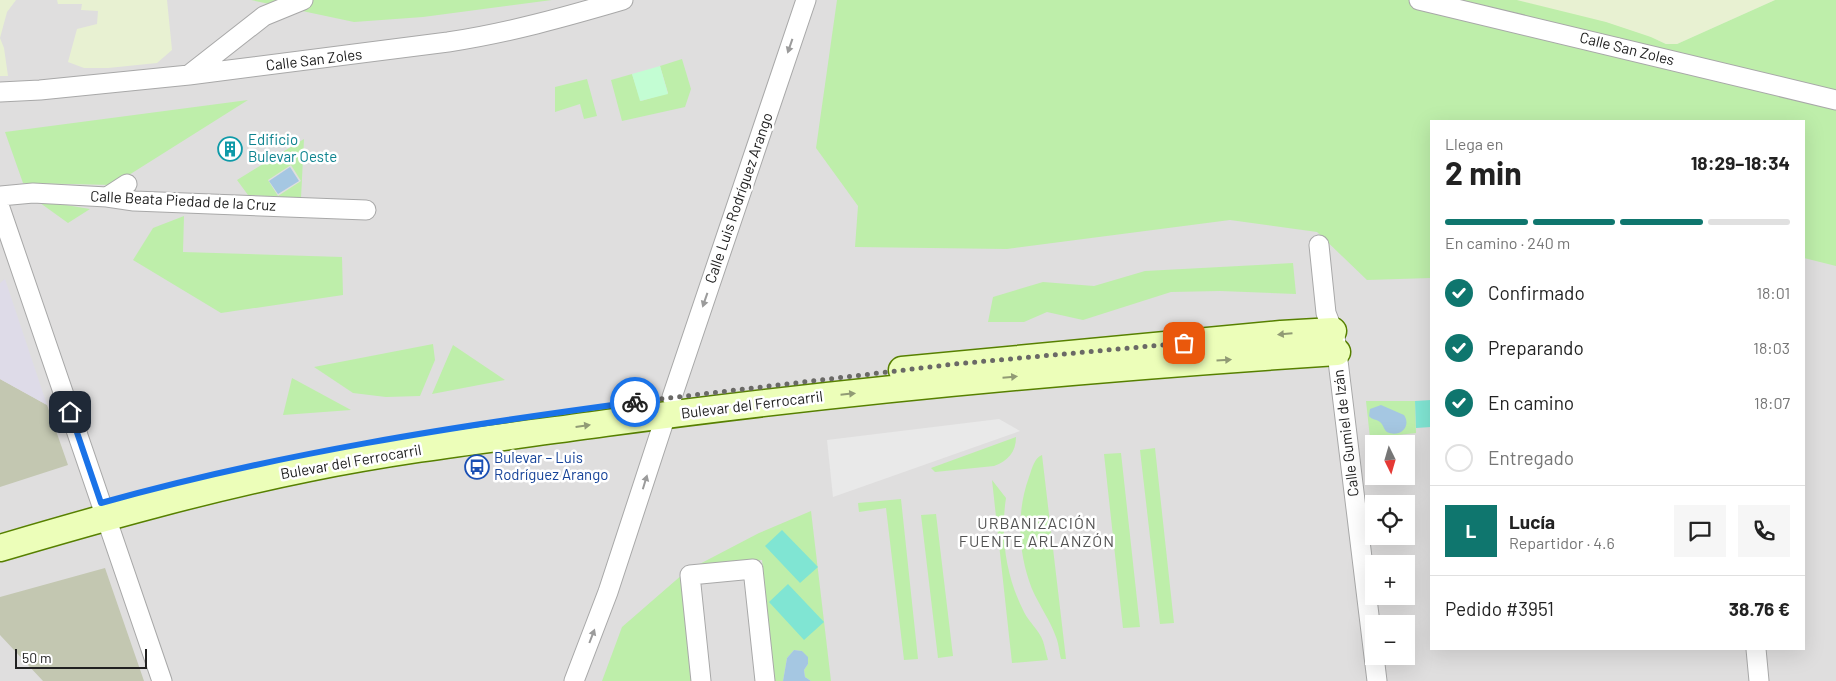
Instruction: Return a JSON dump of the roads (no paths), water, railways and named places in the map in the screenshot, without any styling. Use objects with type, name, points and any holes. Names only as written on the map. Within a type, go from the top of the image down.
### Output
[{"type":"main road","name":"Bulevar del Ferrocarril","points":[[0,548],[103,510],[204,476],[307,453],[403,436],[669,406],[955,364],[1335,341]]},
{"type":"main road","name":"Bulevar del Ferrocarril","points":[[0,533],[103,510]]},
{"type":"street","points":[[189,75],[264,16],[303,0]]},
{"type":"street","name":"Calle San Zoles","points":[[3,94],[189,75],[477,38],[543,23],[623,0]]},
{"type":"street","name":"Calle Luis Rodríguez Arango","points":[[574,681],[608,592],[806,0]]},
{"type":"street","name":"Calle San Zoles","points":[[1419,0],[1836,100]]},
{"type":"street","points":[[107,196],[127,184]]},
{"type":"street","name":"Calle Beata Piedad de la Cruz","points":[[0,196],[32,193],[107,196],[134,201],[366,210]]},
{"type":"street","points":[[0,208],[162,681]]},
{"type":"street","name":"Calle Gumiel de Izán","points":[[1319,245],[1326,313],[1335,341],[1377,681]]},
{"type":"street","points":[[701,681],[690,575],[753,569],[765,681]]},
{"type":"street","points":[[1756,650],[1759,681]]},
{"type":"place","name":"Edificio Bulevar Oeste","points":[[230,149]]},
{"type":"place","name":"Bulevar – Luis Rodríguez Arango","points":[[477,467]]},
{"type":"district","name":"URBANIZACIÓN FUENTE ARLANZÓN","points":[[1037,532]]}]
